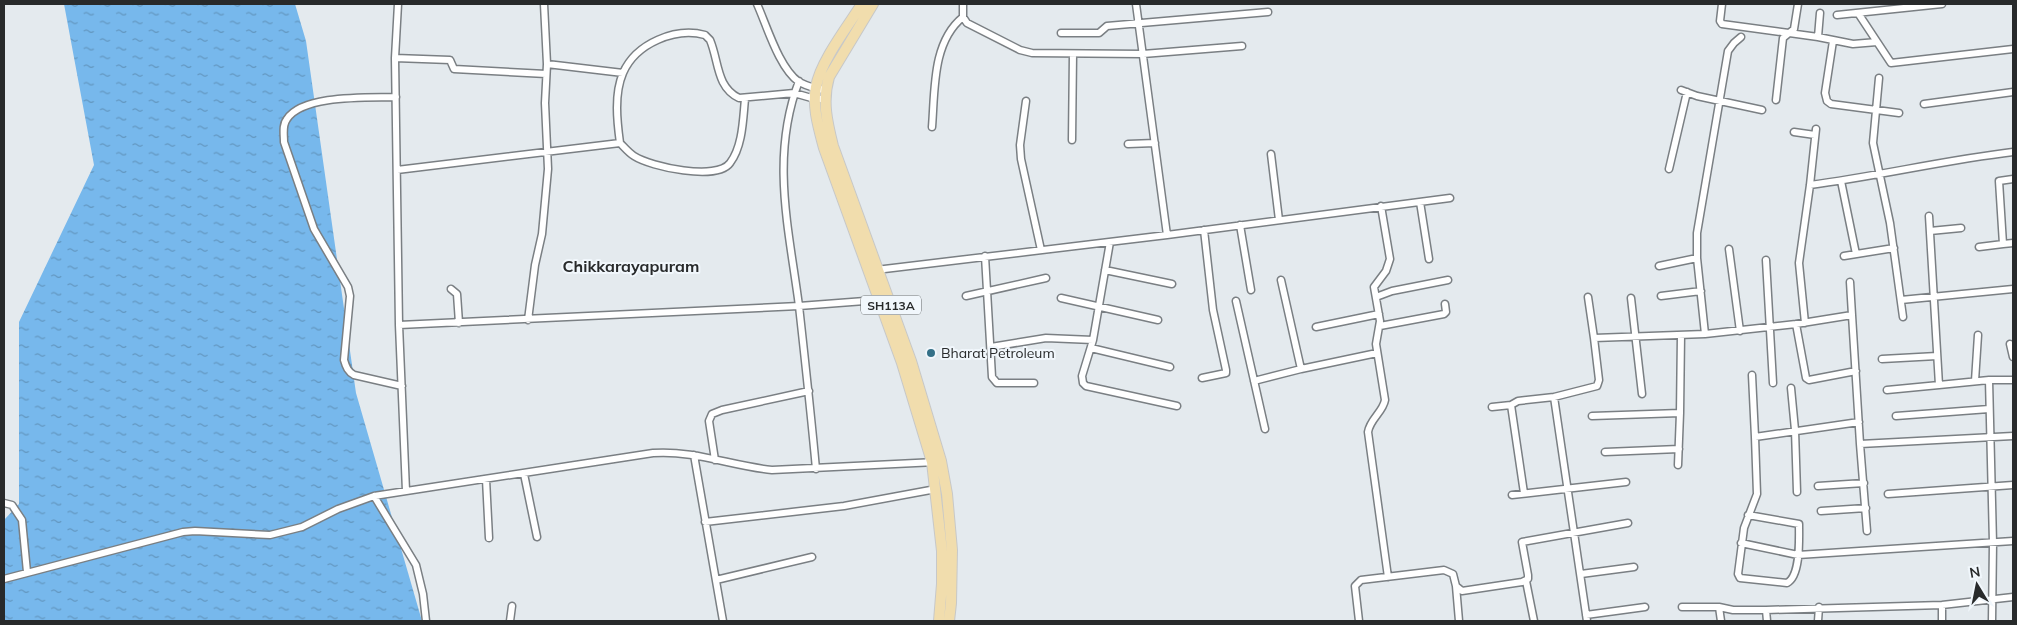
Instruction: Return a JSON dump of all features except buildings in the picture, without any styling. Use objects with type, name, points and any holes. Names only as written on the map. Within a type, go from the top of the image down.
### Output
[{"type":"main road","name":"SH113A","points":[[862,4],[820,74],[817,119],[824,148],[947,494],[952,550],[949,621]]},
{"type":"main road","name":"SH113A","points":[[873,4],[820,94],[833,146],[879,269],[925,401],[937,462],[936,489],[942,550],[939,621]]},
{"type":"street","points":[[398,4],[395,58],[399,325],[406,490]]},
{"type":"street","points":[[528,320],[544,216],[548,169],[547,64],[544,4]]},
{"type":"street","points":[[757,4],[782,61],[799,81],[820,94]]},
{"type":"street","points":[[963,4],[963,17],[967,23],[1020,50],[1032,53],[1143,54],[1242,46]]},
{"type":"street","points":[[1136,4],[1167,236]]},
{"type":"street","points":[[1722,4],[1720,21],[1722,24],[1818,37],[1853,44],[1878,42]]},
{"type":"street","points":[[1776,100],[1783,38],[1794,29],[1798,18],[1798,4]]},
{"type":"street","points":[[1837,15],[1942,4]]},
{"type":"street","points":[[1061,34],[1099,33],[1107,26],[1268,12]]},
{"type":"street","points":[[1858,12],[1891,63],[2013,49]]},
{"type":"street","points":[[1818,37],[1820,13]]},
{"type":"street","points":[[932,127],[937,68],[942,48],[948,33],[963,17]]},
{"type":"street","points":[[745,99],[734,155],[730,163],[717,171],[675,169],[653,164],[634,156],[620,143],[617,113],[622,73],[638,53],[652,43],[668,36],[682,33],[706,35],[710,40],[722,82],[726,90],[731,94],[745,99],[794,93],[820,94]]},
{"type":"street","points":[[1705,334],[1697,258],[1697,233],[1728,51],[1741,37]]},
{"type":"street","points":[[1833,41],[1825,93],[1827,101],[1830,104],[1899,113]]},
{"type":"street","points":[[1072,140],[1074,54]]},
{"type":"street","points":[[395,58],[450,60],[454,69],[546,74]]},
{"type":"street","points":[[547,64],[622,73]]},
{"type":"street","points":[[1878,78],[1874,110],[1873,143],[1894,248],[1903,317]]},
{"type":"street","points":[[799,81],[794,93],[785,139],[783,183],[809,391],[816,469]]},
{"type":"street","points":[[1669,169],[1684,91],[1762,110]]},
{"type":"street","points":[[1924,104],[2013,92]]},
{"type":"street","points":[[396,97],[327,99],[309,104],[294,111],[287,119],[283,129],[284,142],[314,229],[348,287],[350,296],[344,360],[346,366],[349,372],[354,375],[402,386]]},
{"type":"street","points":[[1026,101],[1020,146],[1021,159],[1042,250]]},
{"type":"street","points":[[1794,132],[1815,132],[1799,263],[1805,323]]},
{"type":"street","points":[[397,170],[620,143]]},
{"type":"street","points":[[1128,144],[1155,143]]},
{"type":"street","points":[[1810,185],[1880,174],[1960,158],[2013,152]]},
{"type":"street","points":[[1271,154],[1279,220]]},
{"type":"street","points":[[2003,244],[1999,181],[2013,180]]},
{"type":"street","points":[[1841,181],[1856,254]]},
{"type":"street","points":[[868,272],[985,256],[1167,236],[1450,198]]},
{"type":"street","points":[[1420,202],[1428,259]]},
{"type":"street","points":[[1382,206],[1390,258],[1386,271],[1374,287],[1380,326],[1376,344],[1385,400],[1384,407],[1370,424],[1368,432],[1388,577]]},
{"type":"street","points":[[1928,216],[1939,385]]},
{"type":"street","points":[[1240,225],[1251,290]]},
{"type":"street","points":[[1930,231],[1961,228]]},
{"type":"street","points":[[1202,378],[1226,373],[1213,310],[1204,230]]},
{"type":"street","points":[[1110,242],[1093,340],[1082,376],[1082,383],[1086,386],[1177,406]]},
{"type":"street","points":[[1979,247],[2013,243]]},
{"type":"street","points":[[1844,256],[1894,248]]},
{"type":"street","points":[[1729,249],[1740,331]]},
{"type":"street","points":[[985,256],[992,377],[997,383],[1034,383]]},
{"type":"street","points":[[1659,266],[1697,258]]},
{"type":"street","points":[[1766,260],[1773,383]]},
{"type":"street","points":[[1105,270],[1172,284]]},
{"type":"street","points":[[966,296],[1046,278]]},
{"type":"street","points":[[1281,280],[1301,369]]},
{"type":"street","points":[[1376,297],[1392,291],[1448,280]]},
{"type":"street","points":[[1850,282],[1867,531]]},
{"type":"street","points":[[451,289],[457,294],[459,323]]},
{"type":"street","points":[[1901,300],[2013,289]]},
{"type":"street","points":[[1661,296],[1701,291]]},
{"type":"street","points":[[1492,407],[1511,405],[1518,401],[1554,397],[1597,386],[1599,380],[1588,297]]},
{"type":"street","points":[[1062,298],[1158,320]]},
{"type":"street","points":[[1631,298],[1642,394]]},
{"type":"street","points":[[399,325],[798,306],[878,300]]},
{"type":"street","points":[[1236,301],[1265,430]]},
{"type":"street","points":[[1380,326],[1444,314],[1446,312],[1445,304]]},
{"type":"street","points":[[1316,327],[1379,314]]},
{"type":"street","points":[[1594,338],[1740,331],[1852,315]]},
{"type":"street","points":[[1796,324],[1806,378],[1809,380],[1856,371]]},
{"type":"street","points":[[1678,465],[1681,335]]},
{"type":"street","points":[[1976,381],[1978,335]]},
{"type":"street","points":[[991,347],[1046,338],[1093,340]]},
{"type":"street","points":[[2010,344],[2013,357]]},
{"type":"street","points":[[1091,348],[1170,367]]},
{"type":"street","points":[[1254,381],[1377,353]]},
{"type":"street","points":[[1882,358],[1937,356]]},
{"type":"street","points":[[1748,515],[1799,524],[1798,555],[1794,577],[1787,583],[1740,578],[1738,574],[1748,515],[1757,494],[1752,376]]},
{"type":"street","points":[[1990,380],[1993,542],[1992,621]]},
{"type":"street","points":[[1887,390],[1976,381],[2013,380]]},
{"type":"street","points":[[1791,388],[1795,430],[1797,492]]},
{"type":"street","points":[[715,460],[709,421],[712,414],[722,410],[809,391]]},
{"type":"street","points":[[1554,397],[1587,618],[1645,607]]},
{"type":"street","points":[[1511,405],[1524,494]]},
{"type":"street","points":[[1896,416],[1990,409]]},
{"type":"street","points":[[1592,416],[1680,413]]},
{"type":"street","points":[[1755,436],[1859,422]]},
{"type":"street","points":[[1860,444],[2013,436]]},
{"type":"street","points":[[1605,452],[1679,449]]},
{"type":"street","points":[[4,579],[183,532],[202,531],[270,535],[302,527],[338,508],[374,496],[653,453],[672,452],[694,455],[750,468],[772,470],[937,462]]},
{"type":"street","points":[[694,455],[723,621]]},
{"type":"street","points":[[524,474],[537,537]]},
{"type":"street","points":[[486,479],[489,538]]},
{"type":"street","points":[[1512,495],[1626,482]]},
{"type":"street","points":[[1818,486],[1864,483]]},
{"type":"street","points":[[1888,494],[2013,485]]},
{"type":"street","points":[[705,522],[844,506],[936,489]]},
{"type":"street","points":[[374,496],[416,565],[422,587],[426,621]]},
{"type":"street","points":[[4,503],[12,505],[22,520],[27,572]]},
{"type":"street","points":[[1821,511],[1866,508]]},
{"type":"street","points":[[1534,621],[1526,581],[1528,575],[1522,542],[1628,524]]},
{"type":"street","points":[[1742,543],[1798,555],[2013,541]]},
{"type":"street","points":[[716,580],[812,557]]},
{"type":"street","points":[[1581,574],[1634,567]]},
{"type":"street","points":[[1359,621],[1356,583],[1361,580],[1444,570],[1453,574],[1459,621]]},
{"type":"street","points":[[1456,586],[1466,591],[1526,581]]},
{"type":"street","points":[[1682,607],[1766,610],[1942,604],[2013,597]]},
{"type":"street","points":[[1942,604],[1942,621]]},
{"type":"street","points":[[510,621],[512,606]]},
{"type":"street","points":[[1719,607],[1721,621]]},
{"type":"street","points":[[1818,621],[1819,607]]},
{"type":"street","points":[[1766,610],[1767,621]]},
{"type":"water","points":[[64,4],[295,4],[306,41],[356,393],[422,621],[4,621],[4,520],[19,504],[19,322],[94,165]]},
{"type":"place","name":"Bharat Petroleum","points":[[931,353]]},
{"type":"district","name":"Chikkarayapuram","points":[[631,266]]}]
